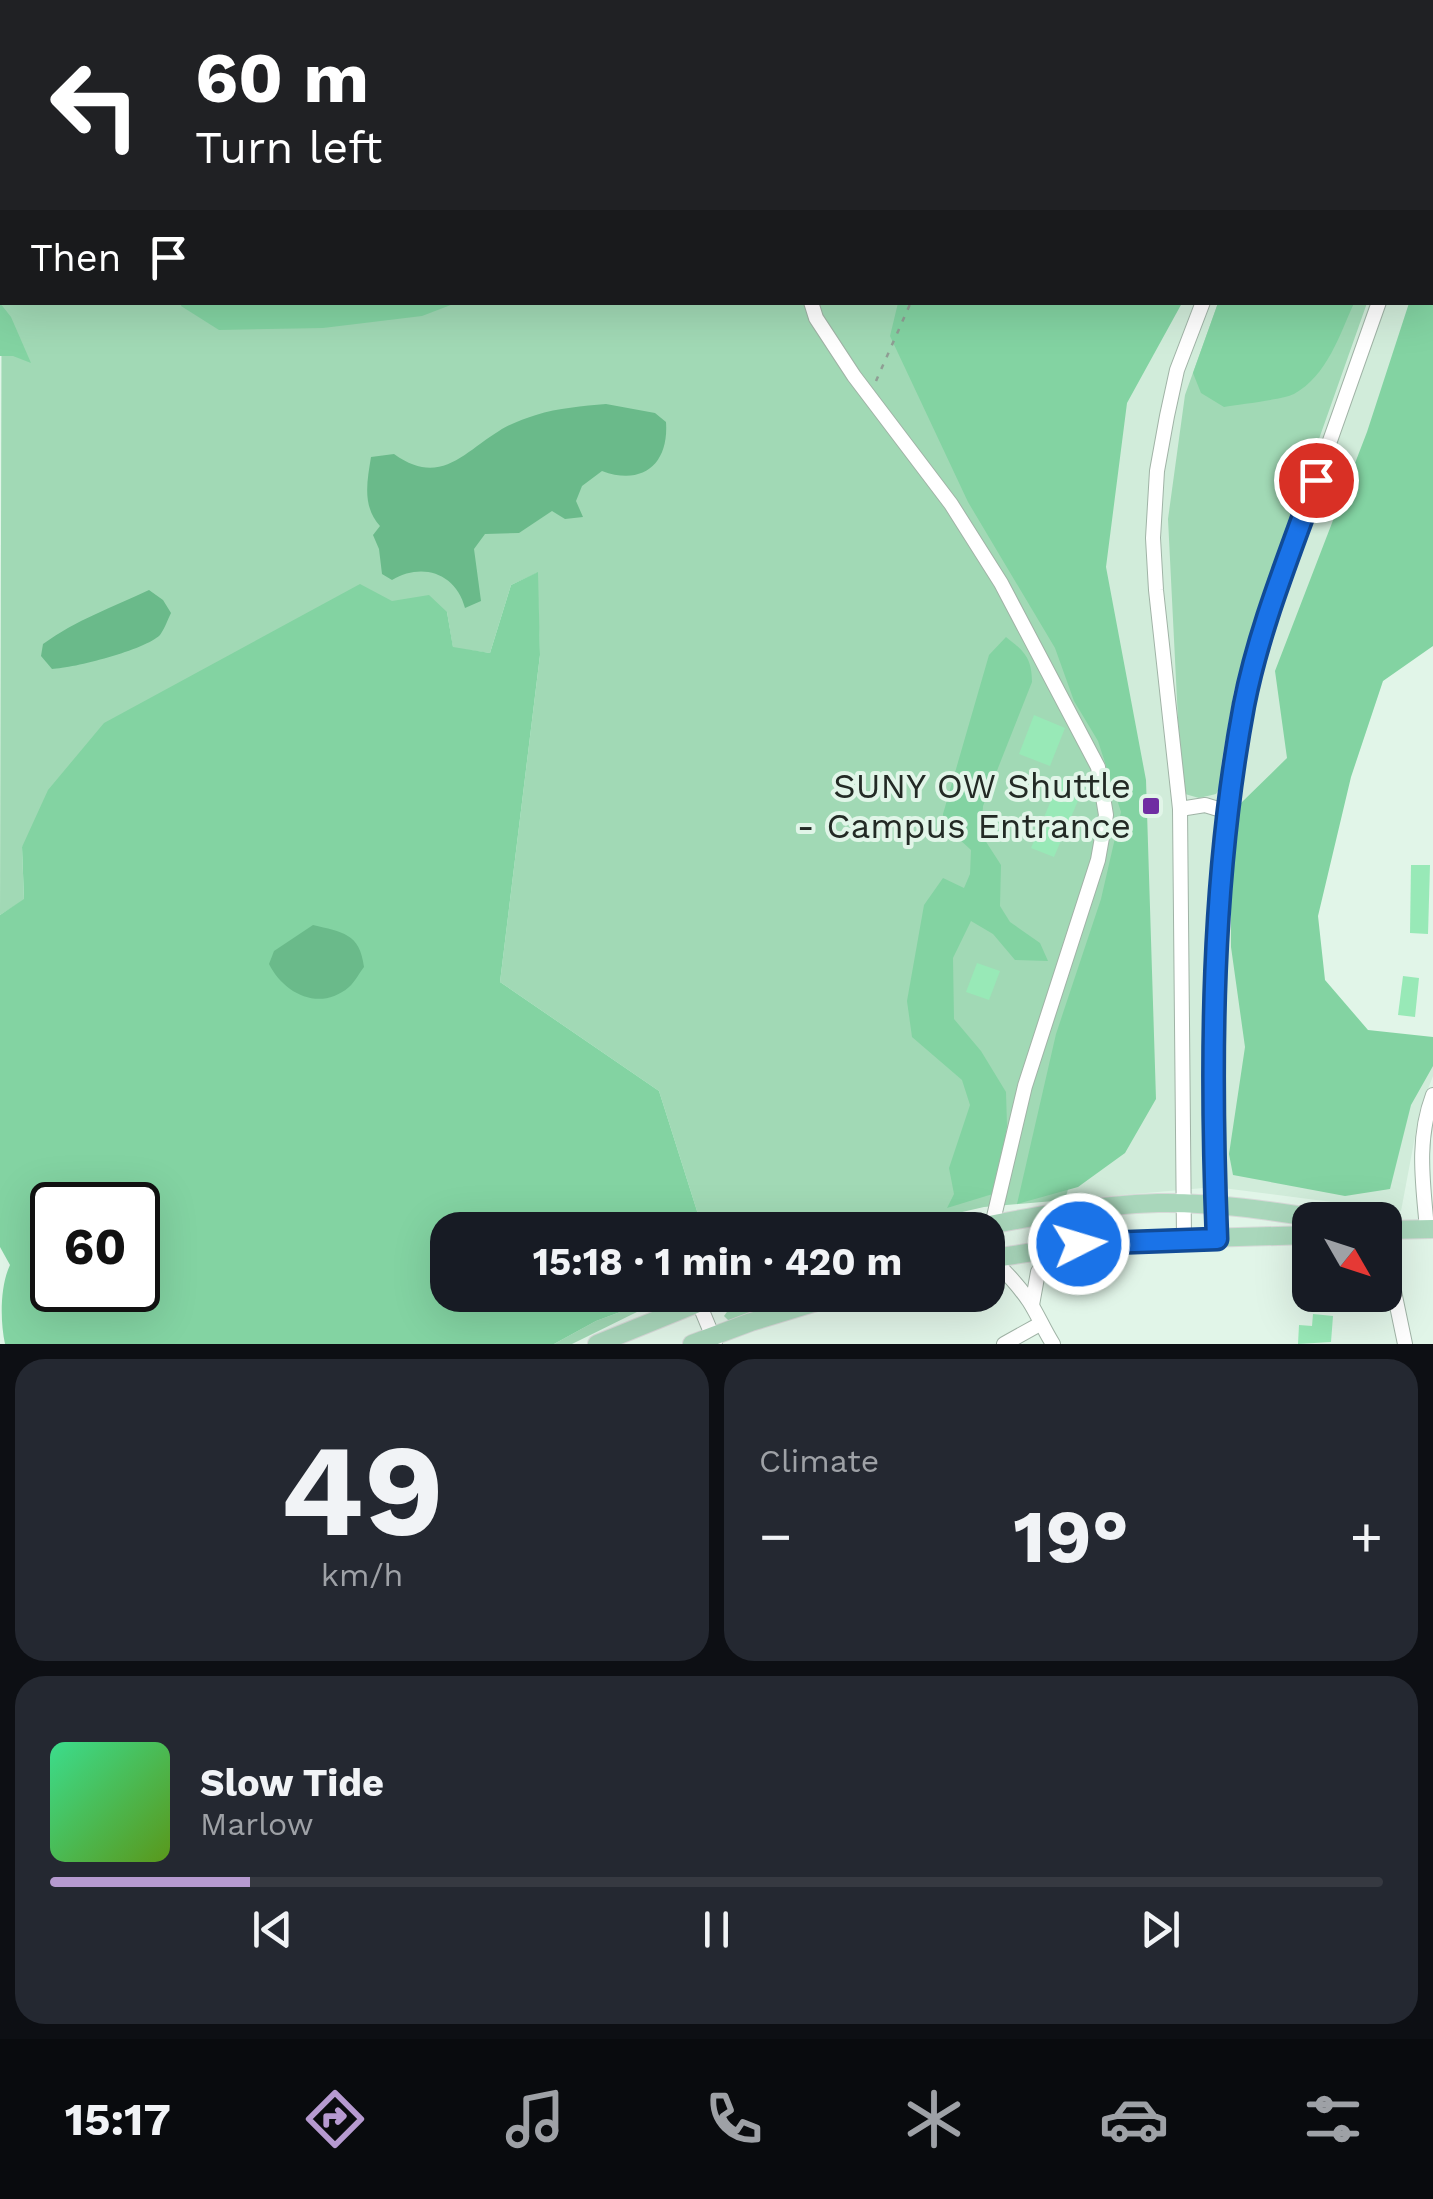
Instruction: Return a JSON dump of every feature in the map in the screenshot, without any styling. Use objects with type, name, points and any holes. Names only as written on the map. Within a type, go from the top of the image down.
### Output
[{"type":"main road","points":[[1005,1223],[1157,1203],[1292,1215]]},
{"type":"main road","points":[[1402,1229],[1430,1230]]},
{"type":"main road","points":[[1005,1256],[1104,1241],[1292,1236]]},
{"type":"main road","points":[[596,1344],[672,1312]]},
{"type":"main road","points":[[692,1344],[792,1312]]},
{"type":"street","points":[[812,305],[816,318],[869,396],[951,504],[1001,582],[1098,766],[1106,815],[1098,860],[1025,1086],[995,1212]]},
{"type":"street","points":[[1184,1239],[1180,810],[1153,538],[1157,471],[1176,370],[1202,305]]},
{"type":"street","points":[[1217,1239],[1216,912],[1245,702],[1266,622],[1378,305]]},
{"type":"street","points":[[1180,810],[1205,805],[1228,812]]},
{"type":"street","points":[[1430,1230],[1420,1151],[1433,1095]]},
{"type":"street","points":[[1032,1305],[1038,1272],[1053,1248]]},
{"type":"street","points":[[1005,1272],[1032,1305],[1053,1344]]},
{"type":"street","points":[[703,1312],[714,1340]]},
{"type":"street","points":[[1398,1312],[1405,1344]]},
{"type":"street","points":[[1004,1344],[1040,1324]]},
{"type":"path","points":[[869,396],[910,305]]},
{"type":"shaded area","points":[[0,305],[2,305],[31,363],[0,356]]},
{"type":"shaded area","points":[[2,305],[1119,305],[1063,420],[1133,808],[1097,1090],[1065,1200],[962,1212],[697,1212],[659,1091],[500,982],[540,655],[537,573],[511,585],[490,653],[453,648],[447,612],[22,847],[24,900],[0,915]]},
{"type":"shaded area","points":[[451,305],[422,316],[323,328],[219,330],[181,306]]},
{"type":"shaded area","points":[[898,305],[1181,305],[1127,403],[1106,567],[1146,780],[1156,1099],[1125,1153],[1078,1187],[1017,1204],[1056,1034],[1101,899],[1121,812],[1098,741],[1074,701],[1055,648],[968,502],[890,336]]},
{"type":"shaded area","points":[[1120,305],[1433,305],[1433,484],[1274,923],[1371,1037],[1433,1043],[1433,1076],[1420,1110],[1402,1206],[1402,1202],[1331,1202],[1215,1187],[1065,1200],[1097,1090],[1084,509]]},
{"type":"shaded area","points":[[1217,305],[1366,305],[1234,691],[1221,765],[1224,781],[1216,794],[1199,798],[1185,794],[1181,780],[1168,519],[1185,395]]},
{"type":"shaded area","points":[[1217,305],[1353,305],[1324,365],[1294,394],[1224,407],[1201,393],[1193,373]]},
{"type":"shaded area","points":[[1408,305],[1433,305],[1433,646],[1383,681],[1351,777],[1318,916],[1325,980],[1368,1030],[1433,1037],[1433,1066],[1411,1105],[1390,1189],[1345,1196],[1233,1175],[1229,1154],[1245,1047],[1231,947],[1231,863],[1241,803],[1287,758],[1275,671],[1367,432]]},
{"type":"shaded area","points":[[606,404],[655,413],[666,422],[666,437],[658,460],[641,473],[629,476],[602,471],[582,486],[576,501],[583,517],[565,519],[552,511],[519,533],[485,534],[474,549],[481,601],[465,608],[454,586],[436,574],[415,572],[392,580],[382,574],[373,535],[380,526],[370,510],[367,493],[371,457],[394,454],[410,463],[438,467],[522,420],[553,411]]},
{"type":"shaded area","points":[[538,572],[540,655],[500,982],[659,1091],[697,1212],[430,1212],[430,1312],[620,1312],[554,1344],[5,1344],[2,1304],[10,1265],[0,1247],[0,915],[24,899],[22,847],[48,790],[104,723],[360,584],[392,601],[429,595],[447,612],[453,647],[490,653],[511,585]]},
{"type":"shaded area","points":[[149,590],[163,600],[171,613],[152,641],[62,668],[52,669],[41,656],[43,644],[56,635]]},
{"type":"shaded area","points":[[1006,637],[1026,656],[1032,682],[983,806],[981,834],[1001,865],[1000,906],[1010,922],[1040,943],[1048,961],[1015,960],[993,934],[971,921],[953,958],[954,1019],[981,1051],[1006,1092],[1007,1126],[996,1193],[947,1208],[954,1194],[949,1168],[970,1105],[962,1080],[912,1037],[907,1001],[924,905],[943,878],[964,888],[970,874],[971,850],[944,825],[943,814],[989,655]]},
{"type":"shaded area","points":[[313,925],[348,936],[358,947],[364,967],[349,987],[326,998],[315,999],[293,991],[269,964],[274,951]]},
{"type":"shaded area","points":[[620,1312],[637,1312],[572,1344],[554,1344]]},
{"type":"shaded area","points":[[727,1312],[759,1312],[729,1321],[724,1316]]},
{"type":"building","points":[[1034,715],[1065,728],[1050,766],[1019,754]]},
{"type":"building","points":[[1060,779],[1083,789],[1054,857],[1031,848]]},
{"type":"building","points":[[1411,865],[1430,865],[1428,934],[1410,933]]},
{"type":"building","points":[[977,963],[1000,971],[989,1000],[966,992]]},
{"type":"building","points":[[1403,976],[1419,978],[1415,1017],[1398,1015]]},
{"type":"building","points":[[1313,1314],[1333,1316],[1331,1342],[1298,1344],[1299,1325],[1312,1326]]},
{"type":"place","name":"SUNY OW Shuttle - Campus Entrance","points":[[1151,806]]},
{"type":"route","points":[[1079,1244],[1217,1239],[1216,912],[1228,812],[1245,702],[1266,622],[1316,480]]}]
